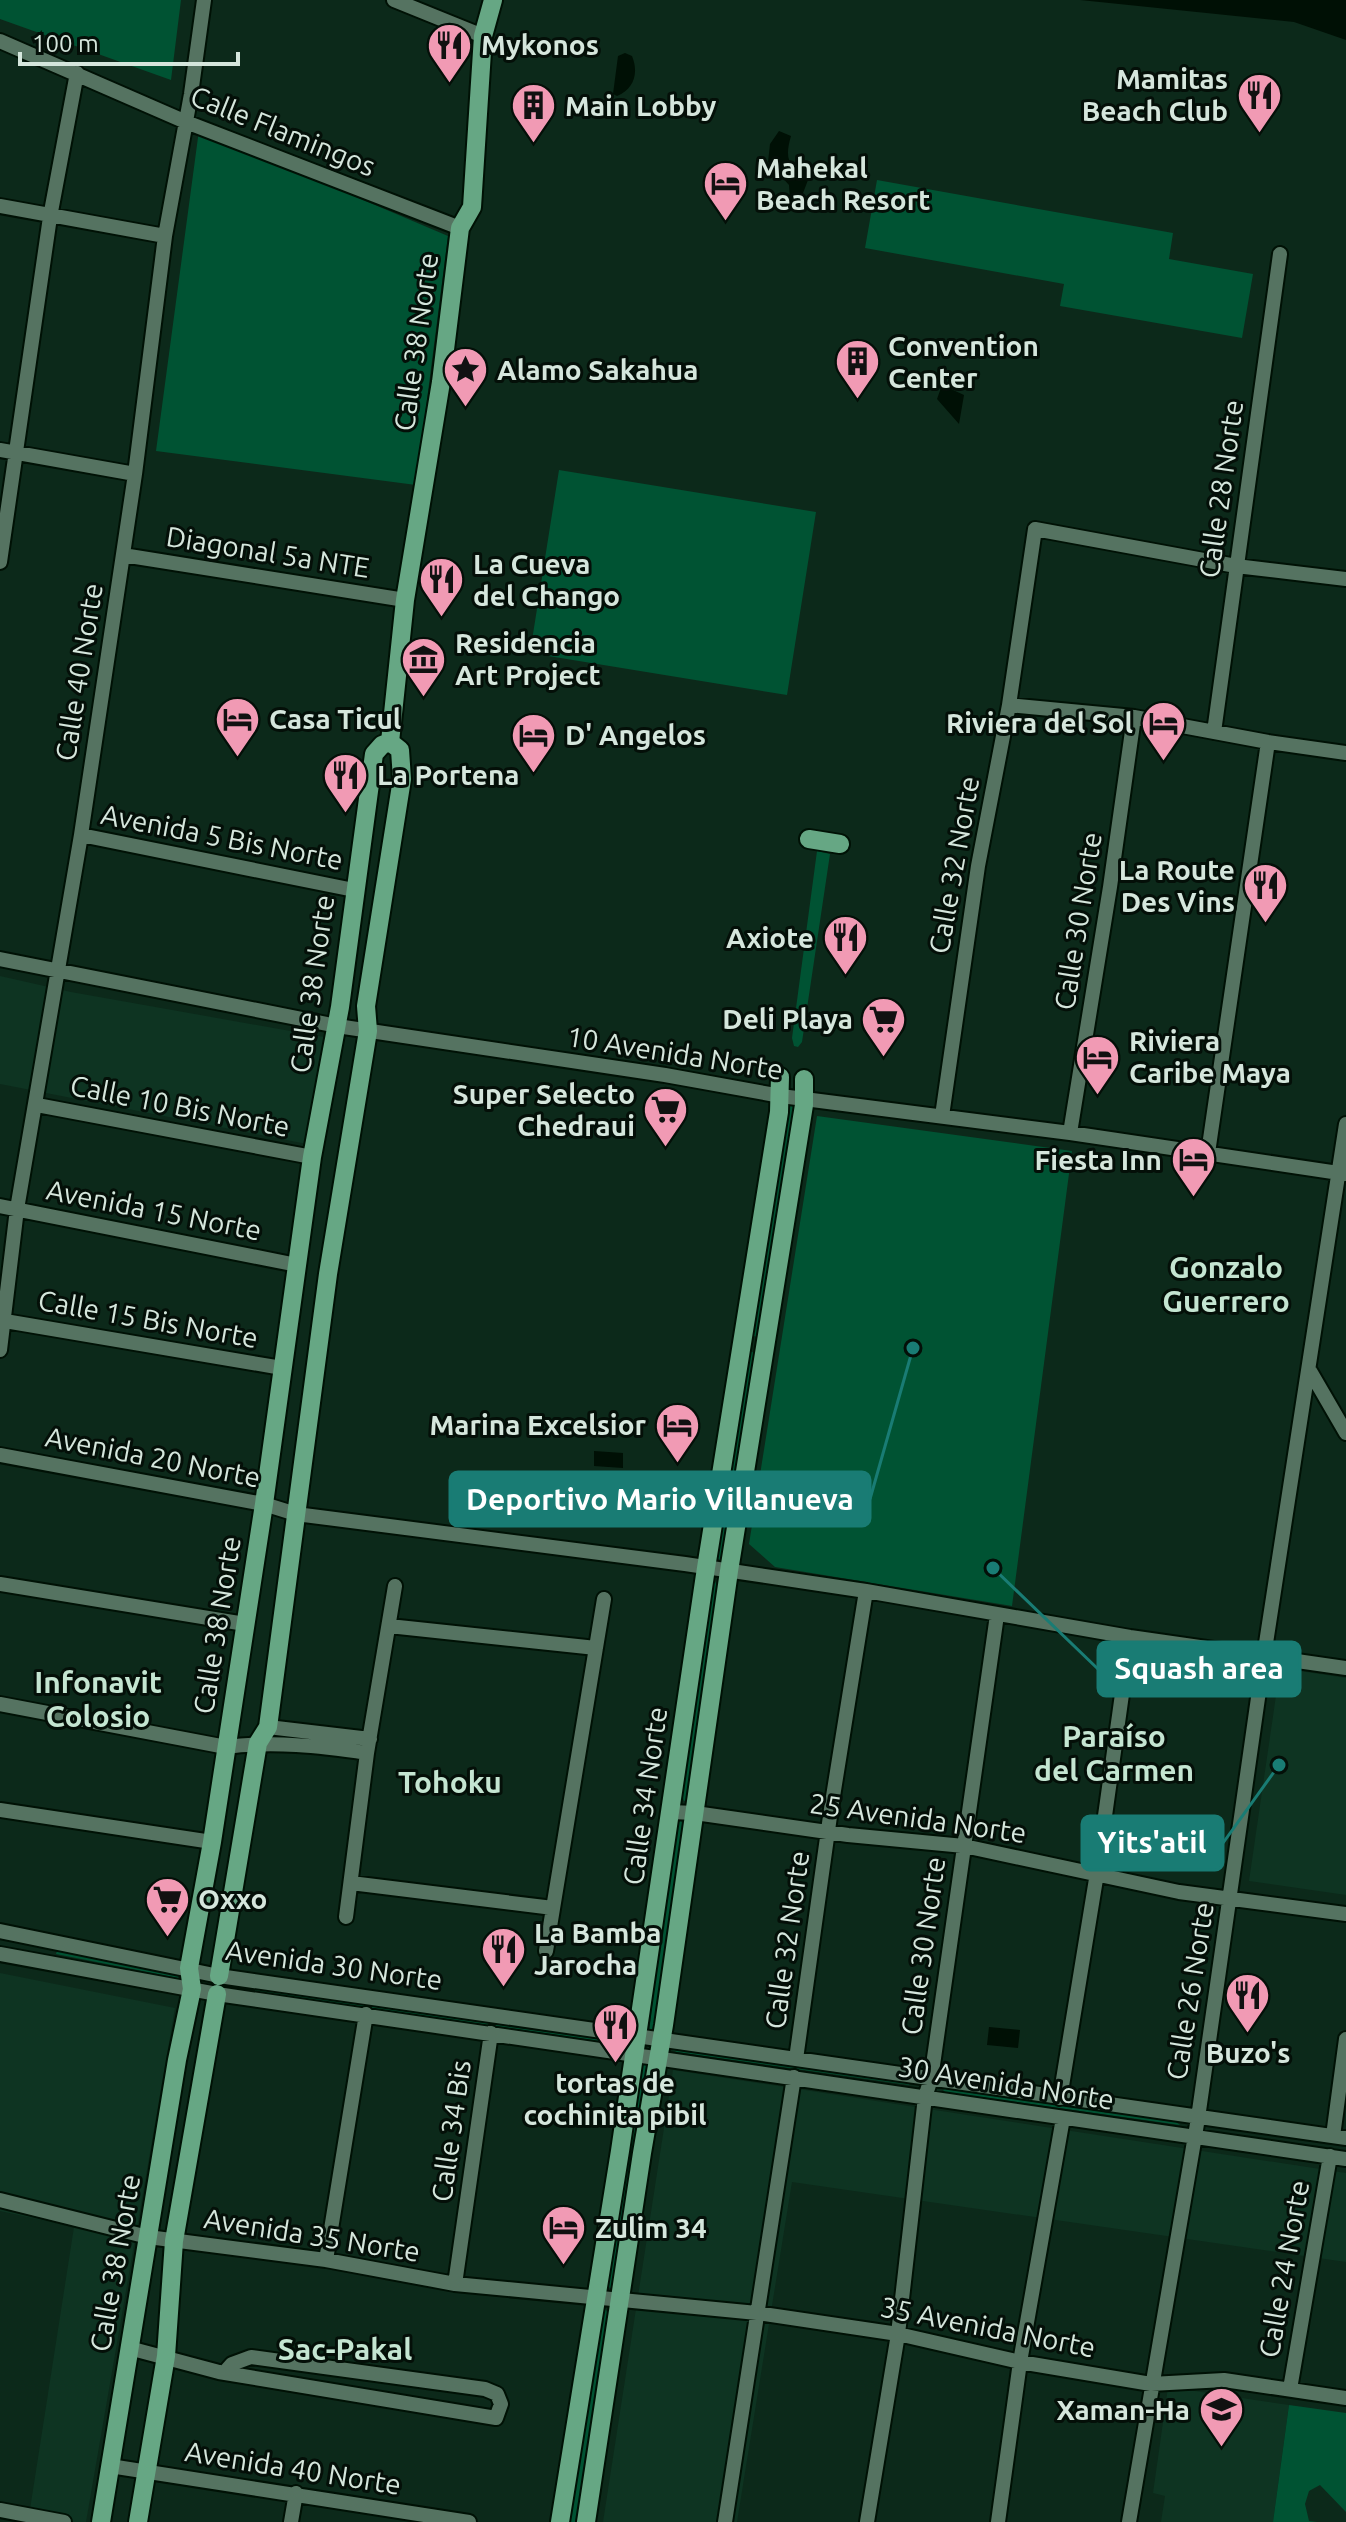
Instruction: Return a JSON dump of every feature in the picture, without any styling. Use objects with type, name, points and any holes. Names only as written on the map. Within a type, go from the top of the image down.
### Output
[{"type":"main road","name":"Calle 38 Norte","points":[[390,742],[405,600],[441,382],[460,228],[472,207],[483,36],[493,0]]},
{"type":"main road","name":"Calle 38 Norte","points":[[101,2522],[177,2060],[192,1989],[189,1968],[212,1842],[264,1504],[312,1157],[337,1026],[374,754],[390,742]]},
{"type":"main road","name":"Calle 38 Norte","points":[[138,2522],[166,2356],[174,2241],[263,1735],[328,1274],[368,1031],[366,1006],[402,779],[400,750],[390,742]]},
{"type":"main road","points":[[809,839],[840,844]]},
{"type":"main road","name":"Calle 34 Norte","points":[[586,2522],[660,2049],[729,1571],[804,1099],[804,1079]]},
{"type":"main road","name":"Calle 34 Norte","points":[[560,2522],[636,2046],[781,1086]]},
{"type":"main road","points":[[297,1265],[328,1274]]},
{"type":"main road","points":[[744,1341],[765,1345]]},
{"type":"street","name":"Calle 40 Norte","points":[[0,1350],[17,1209],[81,835],[135,474],[165,236],[204,0]]},
{"type":"street","points":[[394,0],[483,36]]},
{"type":"street","name":"Calle Flamingos","points":[[0,41],[186,122],[460,228]]},
{"type":"street","points":[[0,562],[50,217],[77,73]]},
{"type":"street","points":[[0,206],[165,236]]},
{"type":"street","name":"Calle 28 Norte","points":[[1214,732],[1280,254]]},
{"type":"street","points":[[0,450],[135,474]]},
{"type":"street","name":"Calle 32 Norte","points":[[942,1116],[978,866],[1009,705],[1035,529],[1236,566]]},
{"type":"street","name":"Diagonal 5a NTE","points":[[123,555],[405,600]]},
{"type":"street","points":[[1236,566],[1346,579]]},
{"type":"street","points":[[1009,705],[1134,717],[1346,753]]},
{"type":"street","name":"Calle 30 Norte","points":[[1070,1133],[1134,717]]},
{"type":"street","points":[[1208,1153],[1268,742]]},
{"type":"street","name":"Avenida 5 Bis Norte","points":[[81,835],[354,890]]},
{"type":"street","name":"10 Avenida Norte","points":[[0,959],[368,1031],[665,1075],[781,1086],[804,1099],[1070,1133],[1342,1173]]},
{"type":"street","name":"Calle 10 Bis Norte","points":[[37,1105],[312,1157]]},
{"type":"street","name":"Calle 26 Norte","points":[[1129,2522],[1198,2118],[1264,1656],[1342,1173],[1346,1124]]},
{"type":"street","name":"Avenida 15 Norte","points":[[0,1206],[297,1265]]},
{"type":"street","name":"Calle 15 Bis Norte","points":[[5,1321],[282,1368]]},
{"type":"street","points":[[1310,1371],[1346,1433]]},
{"type":"street","name":"Avenida 20 Norte","points":[[0,1455],[264,1504],[296,1514]]},
{"type":"street","points":[[296,1514],[866,1591],[1130,1637],[1346,1668]]},
{"type":"street","points":[[0,1584],[245,1624]]},
{"type":"street","points":[[346,1917],[368,1746],[395,1586]]},
{"type":"street","name":"Calle 32 Norte","points":[[796,2059],[866,1591]]},
{"type":"street","points":[[546,1951],[604,1599]]},
{"type":"street","name":"Calle 30 Norte","points":[[867,2522],[898,2334],[925,2097],[931,2079],[997,1615]]},
{"type":"street","points":[[389,1626],[596,1648]]},
{"type":"street","points":[[660,2049],[796,2059],[1060,2098],[1097,1873],[1130,1637]]},
{"type":"street","points":[[0,1704],[226,1747],[263,1735],[312,1745],[368,1746]]},
{"type":"street","points":[[0,1810],[212,1842]]},
{"type":"street","name":"25 Avenida Norte","points":[[671,1812],[828,1833],[964,1846],[1179,1892],[1346,1914]]},
{"type":"street","points":[[351,1883],[553,1908]]},
{"type":"street","name":"Avenida 30 Norte","points":[[0,1931],[189,1968],[218,1985],[366,2014],[491,2033],[660,2049]]},
{"type":"street","name":"Avenida 30 Norte","points":[[0,1954],[192,1989],[218,1985],[409,2001],[636,2046]]},
{"type":"street","points":[[326,2260],[366,2014]]},
{"type":"street","name":"Calle 34 Bis","points":[[455,2284],[491,2033]]},
{"type":"street","points":[[1339,2137],[1346,2039]]},
{"type":"street","name":"30 Avenida Norte","points":[[660,2049],[794,2077],[1346,2159]]},
{"type":"street","points":[[725,2522],[794,2077]]},
{"type":"street","name":"30 Avenida Norte","points":[[1060,2098],[1339,2137]]},
{"type":"street","points":[[998,2522],[1020,2362],[1063,2118]]},
{"type":"street","name":"Calle 24 Norte","points":[[1290,2389],[1330,2156]]},
{"type":"street","name":"Avenida 35 Norte","points":[[0,2200],[148,2237],[326,2260],[455,2284],[620,2299]]},
{"type":"street","name":"35 Avenida Norte","points":[[620,2299],[757,2313],[898,2334],[1020,2362],[1151,2384],[1224,2380],[1346,2398]]},
{"type":"street","points":[[129,2348],[224,2373],[420,2404],[493,2419],[498,2415],[501,2404],[497,2394],[485,2389],[251,2357],[232,2364],[224,2373]]},
{"type":"street","name":"Avenida 40 Norte","points":[[110,2466],[469,2522]]},
{"type":"street","points":[[291,2522],[296,2493]]},
{"type":"street","points":[[0,2510],[64,2522]]},
{"type":"shaded area","points":[[0,0],[181,0],[171,80],[0,19]]},
{"type":"shaded area","points":[[1080,0],[1346,0],[1346,40],[1294,22]]},
{"type":"shaded area","points":[[625,53],[632,56],[634,62],[634,80],[628,89],[617,96],[613,94],[618,56]]},
{"type":"shaded area","points":[[199,130],[448,236],[416,485],[156,451]]},
{"type":"shaded area","points":[[779,131],[791,136],[788,157],[796,171],[808,180],[800,201],[790,201],[789,185],[768,162],[770,144]]},
{"type":"shaded area","points":[[877,180],[1173,233],[1169,259],[1253,274],[1242,338],[1060,306],[1064,284],[865,248]]},
{"type":"shaded area","points":[[942,385],[964,395],[959,424],[937,399]]},
{"type":"shaded area","points":[[559,470],[816,512],[787,695],[530,653]]},
{"type":"shaded area","points":[[817,851],[830,854],[802,1042],[798,1047],[794,1046],[792,1038]]},
{"type":"shaded area","points":[[0,976],[71,992],[324,1037],[307,1144],[0,1084]]},
{"type":"shaded area","points":[[789,1101],[795,1102],[757,1337],[753,1331]]},
{"type":"shaded area","points":[[817,1116],[1072,1151],[1012,1606],[775,1567],[749,1544]]},
{"type":"shaded area","points":[[749,1351],[755,1353],[723,1557],[720,1560],[717,1558]]},
{"type":"shaded area","points":[[594,1451],[623,1453],[623,1468],[594,1466]]},
{"type":"shaded area","points":[[715,1581],[717,1587],[688,1799],[684,1801],[682,1795]]},
{"type":"shaded area","points":[[1280,1668],[1346,1678],[1346,1895],[1249,1881]]},
{"type":"shaded area","points":[[678,1822],[684,1825],[655,2034],[649,2033],[659,1944]]},
{"type":"shaded area","points":[[57,1951],[179,1974],[178,1978],[56,1954]]},
{"type":"shaded area","points":[[0,1973],[175,2008],[86,2522],[28,2522],[74,2227],[0,2211]]},
{"type":"shaded area","points":[[230,1985],[625,2041],[627,2045],[231,1988]]},
{"type":"shaded area","points":[[989,2027],[1020,2030],[1018,2048],[987,2045]]},
{"type":"shaded area","points":[[672,2050],[907,2083],[910,2085]]},
{"type":"shaded area","points":[[642,2065],[648,2067],[611,2288],[607,2282]]},
{"type":"shaded area","points":[[673,2070],[1346,2173],[1346,2262],[792,2182],[737,2522],[603,2522]]},
{"type":"shaded area","points":[[945,2089],[1176,2122],[1180,2125],[945,2092]]},
{"type":"shaded area","points":[[605,2308],[608,2314],[577,2522],[570,2522],[602,2313]]},
{"type":"shaded area","name":"Xaman-Ha","points":[[1168,2387],[1289,2405],[1273,2522],[1161,2522],[1165,2496],[1153,2493]]},
{"type":"shaded area","points":[[1289,2405],[1346,2413],[1346,2512],[1320,2485],[1309,2491],[1305,2504],[1309,2521],[1317,2522],[1273,2522]]},
{"type":"place","name":"Mykonos","points":[[450,84]]},
{"type":"place","name":"Mamitas Beach Club","points":[[1259,134]]},
{"type":"place","name":"Main Lobby","points":[[534,145]]},
{"type":"place","name":"Mahekal Beach Resort","points":[[725,223]]},
{"type":"place","name":"Convention Center","points":[[857,401]]},
{"type":"place","name":"Alamo Sakahua","points":[[466,409]]},
{"type":"place","name":"La Cueva del Chango","points":[[442,619]]},
{"type":"place","name":"Residencia Art Project","points":[[424,698]]},
{"type":"place","name":"Casa Ticul","points":[[238,758]]},
{"type":"place","name":"Riviera del Sol","points":[[1164,762]]},
{"type":"place","name":"D' Angelos","points":[[534,774]]},
{"type":"place","name":"La Portena","points":[[346,814]]},
{"type":"place","name":"La Route Des Vins","points":[[1266,925]]},
{"type":"place","name":"Axiote","points":[[845,977]]},
{"type":"place","name":"Deli Playa","points":[[884,1058]]},
{"type":"place","name":"Riviera Caribe Maya","points":[[1098,1096]]},
{"type":"place","name":"Super Selecto Chedraui","points":[[666,1149]]},
{"type":"place","name":"Fiesta Inn","points":[[1193,1199]]},
{"type":"place","name":"Deportivo Mario Villanueva","points":[[913,1348]]},
{"type":"place","name":"Marina Excelsior","points":[[677,1464]]},
{"type":"place","name":"Squash area","points":[[993,1568]]},
{"type":"place","name":"Yits'atil","points":[[1279,1765]]},
{"type":"place","name":"Oxxo","points":[[167,1938]]},
{"type":"place","name":"La Bamba Jarocha","points":[[503,1988]]},
{"type":"place","name":"Buzo's","points":[[1248,2035]]},
{"type":"place","name":"tortas de cochinita pibil","points":[[615,2065]]},
{"type":"place","name":"Zulim 34","points":[[564,2267]]},
{"type":"place","name":"Xaman-Ha","points":[[1221,2449]]},
{"type":"district","name":"Gonzalo Guerrero","points":[[1226,1285]]},
{"type":"district","name":"Infonavit Colosio","points":[[98,1700]]},
{"type":"district","name":"Paraíso del Carmen","points":[[1114,1754]]},
{"type":"district","name":"Tohoku","points":[[450,1783]]},
{"type":"district","name":"Sac-Pakal","points":[[345,2350]]}]
